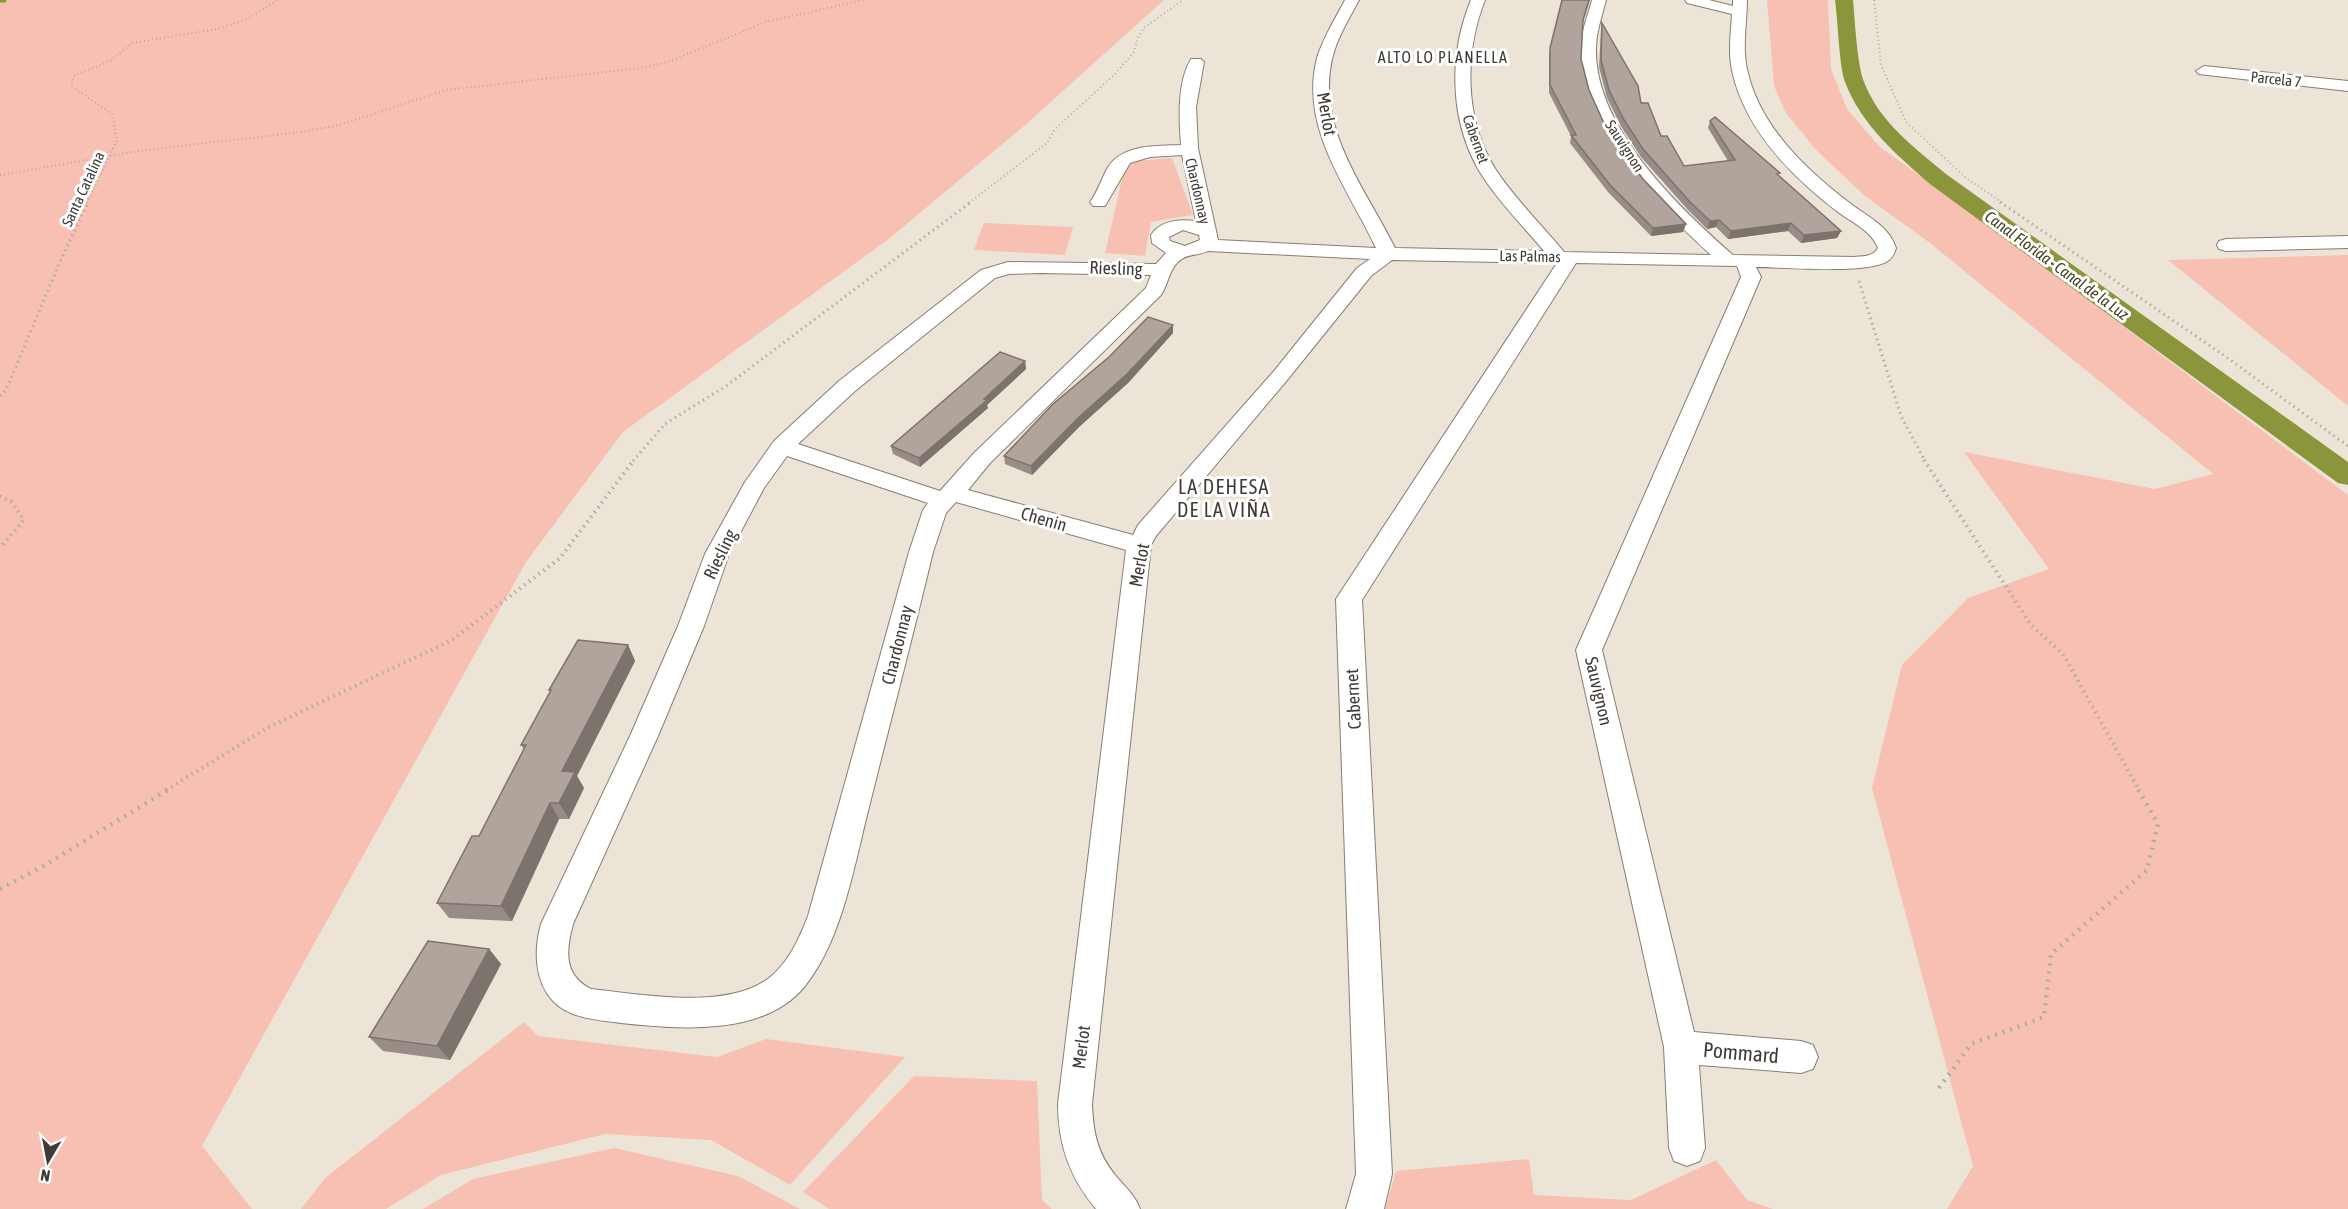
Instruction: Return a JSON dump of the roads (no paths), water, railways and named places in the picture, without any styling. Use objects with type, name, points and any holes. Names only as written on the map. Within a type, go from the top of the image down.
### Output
[{"type":"street","name":"Merlot","points":[[1122,1209],[1105,1193],[1086,1167],[1074,1131],[1075,1104],[1139,546],[1147,531],[1281,375],[1364,272],[1388,254],[1339,161],[1324,118],[1322,98],[1325,60],[1330,43],[1352,0]]},
{"type":"street","name":"Cabernet","points":[[1365,1208],[1374,1174],[1348,599],[1565,256],[1489,173],[1470,126],[1464,104],[1461,63],[1467,28],[1478,0]]},
{"type":"street","name":"Sauvignon","points":[[1599,0],[1590,20],[1588,55],[1590,75],[1605,117],[1624,149],[1646,178],[1684,219],[1737,262],[1751,277],[1589,650],[1681,1047],[1687,1148]]},
{"type":"street","points":[[1692,0],[1740,6]]},
{"type":"street","name":"Las Palmas","points":[[1207,239],[1198,227],[1183,225],[1164,231],[1160,235],[1161,243],[1178,250],[1194,250],[1207,239],[1388,254],[1565,256],[1737,262],[1854,263],[1873,261],[1882,256],[1887,248],[1882,235],[1852,214],[1808,177],[1774,139],[1750,101],[1739,67],[1740,6]]},
{"type":"street","name":"Chardonnay","points":[[1196,62],[1187,103],[1188,150],[1207,239]]},
{"type":"street","name":"Parcela 7","points":[[2204,71],[2348,86]]},
{"type":"street","name":"Chardonnay","points":[[1099,202],[1105,196],[1119,163],[1128,155],[1188,150]]},
{"type":"street","points":[[2226,245],[2348,242]]},
{"type":"street","name":"Chardonnay","points":[[653,1009],[702,1012],[742,1008],[777,992],[789,981],[809,952],[844,846],[921,552],[935,510],[982,458],[1154,291],[1160,280],[1161,270],[1178,250]]},
{"type":"street","name":"Riesling","points":[[653,1009],[589,1004],[574,997],[564,989],[558,978],[552,953],[552,939],[644,736],[691,626],[717,554],[753,487],[782,446],[833,398],[950,302],[988,274],[1008,268],[1040,267],[1161,270]]},
{"type":"street","name":"Chenin","points":[[782,446],[946,496],[1139,546]]},
{"type":"street","name":"Pommard","points":[[1681,1047],[1802,1057]]},
{"type":"waterway","name":"Canal Florida - Canal de la Luz","points":[[1844,0],[1854,81],[1872,115],[1889,137],[1938,179],[2348,476]]},
{"type":"district","name":"ALTO LO PLANELLA","points":[[1443,57]]},
{"type":"district","name":"LA DEHESA DE LA VIÑA","points":[[1224,498]]}]
